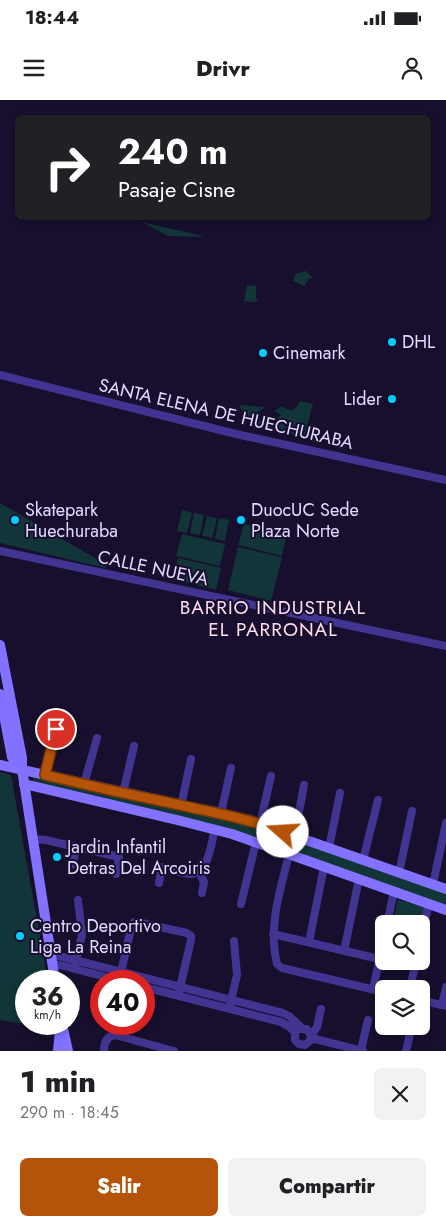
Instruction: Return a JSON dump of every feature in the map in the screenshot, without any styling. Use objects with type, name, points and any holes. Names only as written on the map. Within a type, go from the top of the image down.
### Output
[{"type":"street","name":"SANTA ELENA DE HUECHURABA","points":[[0,375],[236,434],[446,480]]},
{"type":"street","name":"CALLE NUEVA","points":[[0,551],[446,646]]},
{"type":"street","points":[[0,645],[22,758],[24,784],[53,970]]},
{"type":"street","points":[[0,694],[12,757],[22,769]]},
{"type":"street","points":[[45,775],[56,729]]},
{"type":"street","points":[[84,784],[97,738]]},
{"type":"street","points":[[123,793],[134,746]]},
{"type":"street","points":[[177,820],[177,812],[181,806],[192,759]]},
{"type":"street","points":[[0,765],[181,806],[221,813],[260,824],[446,889]]},
{"type":"street","points":[[221,813],[231,768]]},
{"type":"street","points":[[260,824],[271,776]]},
{"type":"street","points":[[24,784],[214,829],[256,842],[446,910]]},
{"type":"street","points":[[304,785],[275,917],[273,934],[276,963],[282,968],[373,989],[377,970]]},
{"type":"street","points":[[329,848],[340,793]]},
{"type":"street","points":[[364,860],[378,800]]},
{"type":"street","points":[[399,873],[412,811]]},
{"type":"street","points":[[433,884],[446,823]]},
{"type":"street","points":[[159,883],[162,868],[190,874],[203,868],[214,829]]},
{"type":"street","points":[[33,840],[46,840],[119,857],[116,874]]},
{"type":"street","points":[[242,904],[256,842]]},
{"type":"street","points":[[73,864],[76,847]]},
{"type":"street","points":[[309,942],[324,867]]},
{"type":"street","points":[[199,871],[204,882],[202,893]]},
{"type":"street","points":[[344,950],[359,879]]},
{"type":"street","points":[[389,915],[394,891]]},
{"type":"street","points":[[75,965],[82,939],[78,900]]},
{"type":"street","points":[[426,915],[429,903]]},
{"type":"street","points":[[122,970],[134,922],[187,933],[191,936],[191,940],[179,992]]},
{"type":"street","points":[[273,934],[375,958]]},
{"type":"street","points":[[229,1009],[237,971],[234,942]]},
{"type":"street","points":[[51,959],[92,970]]},
{"type":"street","points":[[155,986],[179,992],[229,1009],[281,1022],[298,1030],[307,1029],[311,1037],[362,1051],[368,1020]]},
{"type":"street","points":[[430,1002],[444,1006],[446,987]]},
{"type":"street","points":[[155,989],[231,1000],[283,1013],[291,1018],[298,1030]]},
{"type":"street","points":[[298,1030],[294,1038],[299,1048],[308,1043],[317,1027],[322,1009]]},
{"type":"street","points":[[58,1051],[60,1035]]},
{"type":"street","points":[[64,1035],[68,1051]]},
{"type":"street","points":[[104,1051],[106,1040],[112,1035],[151,1048],[174,1051]]},
{"type":"street","points":[[406,1051],[410,1035]]},
{"type":"green space","points":[[142,222],[202,236],[168,236]]},
{"type":"green space","points":[[306,271],[313,278],[309,279],[304,286],[293,281],[295,274]]},
{"type":"green space","points":[[247,285],[256,286],[256,299],[258,301],[244,301]]},
{"type":"green space","points":[[300,401],[313,404],[304,437],[252,425],[266,417],[272,424],[277,424],[278,418],[281,415],[275,411],[282,406],[293,410]]},
{"type":"green space","points":[[240,405],[264,407],[244,420]]},
{"type":"green space","name":"Skatepark Huechuraba","points":[[0,503],[100,561],[107,562],[105,568],[0,543]]},
{"type":"green space","points":[[182,510],[192,513],[187,533],[177,531]]},
{"type":"green space","points":[[194,513],[204,515],[200,535],[190,533]]},
{"type":"green space","points":[[207,516],[217,518],[212,538],[202,536]]},
{"type":"green space","points":[[219,518],[229,520],[225,541],[215,539]]},
{"type":"green space","points":[[244,524],[287,534],[282,556],[238,545]]},
{"type":"green space","points":[[182,534],[225,544],[220,566],[176,556]]},
{"type":"green space","points":[[238,547],[282,557],[271,601],[228,590]]},
{"type":"green space","points":[[178,558],[221,568],[216,590],[172,579]]},
{"type":"green space","points":[[31,770],[246,822],[446,891],[446,906],[356,873],[34,784]]},
{"type":"green space","name":"Centro Deportivo Liga La Reina","points":[[0,772],[11,775],[46,970],[15,970],[15,1022],[0,1020]]},
{"type":"green space","points":[[398,900],[426,906],[424,915],[394,915]]},
{"type":"place","name":"DHL","points":[[392,342]]},
{"type":"place","name":"Cinemark","points":[[263,353]]},
{"type":"place","name":"Lider","points":[[392,399]]},
{"type":"place","name":"Skatepark Huechuraba","points":[[15,520]]},
{"type":"place","name":"DuocUC Sede Plaza Norte","points":[[241,520]]},
{"type":"place","name":"Jardin Infantil Detras Del Arcoiris","points":[[57,857]]},
{"type":"place","name":"Centro Deportivo Liga La Reina","points":[[20,936]]},
{"type":"district","name":"BARRIO INDUSTRIAL EL PARRONAL","points":[[273,618]]},
{"type":"route","points":[[56,729],[45,775],[181,806],[221,813],[249,820],[283,832]]}]
